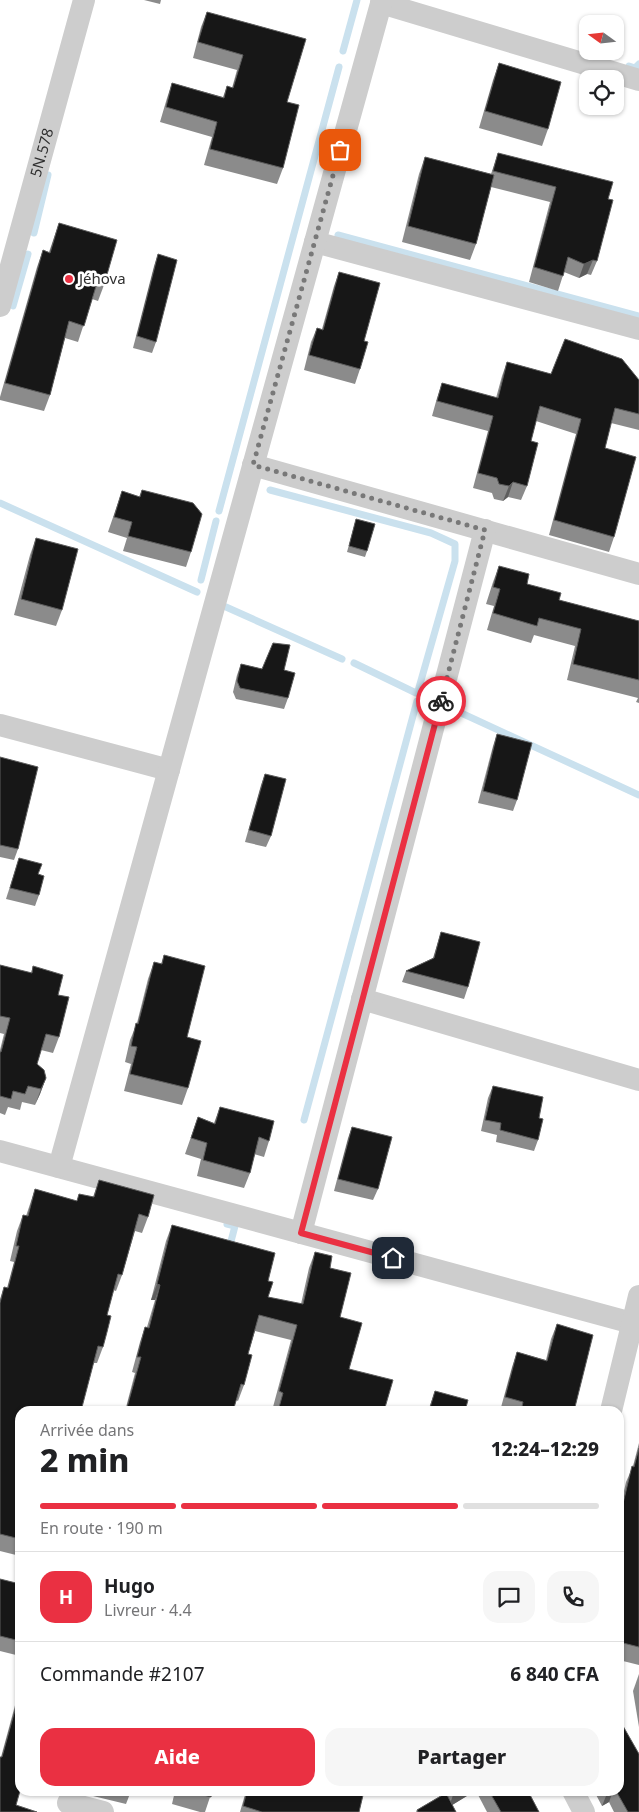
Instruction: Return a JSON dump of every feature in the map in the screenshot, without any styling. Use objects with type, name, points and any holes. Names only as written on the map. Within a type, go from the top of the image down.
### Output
[{"type":"street","name":"5N.578","points":[[0,306],[84,0]]},
{"type":"street","points":[[59,1167],[382,1],[639,80]]},
{"type":"street","points":[[315,242],[639,329]]},
{"type":"street","points":[[253,465],[639,574]]},
{"type":"street","points":[[301,1233],[485,530]]},
{"type":"street","points":[[0,725],[169,770]]},
{"type":"street","points":[[362,999],[639,1080]]},
{"type":"street","points":[[0,1151],[636,1324]]},
{"type":"street","points":[[612,1406],[636,1324],[639,1296]]},
{"type":"street","points":[[576,1796],[584,1812]]},
{"type":"street","points":[[68,1803],[103,1812]]},
{"type":"building","points":[[207,12],[306,39],[287,102],[299,105],[283,168],[210,149],[217,122],[166,107],[172,83],[224,98],[227,86],[233,88],[243,55],[198,42]]},
{"type":"building","points":[[499,63],[561,82],[548,129],[485,111]]},
{"type":"building","points":[[498,153],[613,182],[608,199],[613,200],[597,261],[593,260],[584,264],[568,257],[563,276],[534,267],[556,187],[493,171]]},
{"type":"building","points":[[425,157],[494,175],[476,244],[408,226]]},
{"type":"building","points":[[59,223],[117,240],[104,285],[97,283],[84,326],[69,321],[50,395],[5,383],[43,250],[50,253]]},
{"type":"building","points":[[158,254],[177,260],[156,342],[137,336]]},
{"type":"building","points":[[339,272],[380,283],[364,341],[368,342],[360,369],[309,355],[317,328],[323,330]]},
{"type":"building","points":[[565,339],[622,359],[639,380],[639,414],[615,408],[605,448],[636,457],[614,537],[554,520],[581,419],[540,406],[531,441],[538,443],[527,486],[513,482],[509,486],[499,484],[497,478],[478,473],[493,416],[437,401],[442,383],[498,398],[507,362],[551,374]]},
{"type":"building","points":[[142,490],[193,503],[202,514],[191,552],[128,536],[132,522],[114,517],[122,491],[140,497]]},
{"type":"building","points":[[356,519],[375,524],[367,551],[349,546]]},
{"type":"building","points":[[36,538],[78,549],[62,610],[21,599]]},
{"type":"building","points":[[499,566],[529,574],[527,584],[561,593],[559,600],[639,621],[639,680],[573,664],[581,629],[539,618],[537,626],[493,613],[500,589],[493,587]]},
{"type":"building","points":[[273,643],[290,645],[284,670],[295,673],[288,698],[240,688],[237,681],[241,664],[262,669]]},
{"type":"building","points":[[497,734],[532,743],[517,800],[483,791]]},
{"type":"building","points":[[0,757],[38,767],[18,849],[0,845]]},
{"type":"building","points":[[265,774],[286,779],[271,836],[249,830]]},
{"type":"building","points":[[19,858],[42,864],[38,874],[44,876],[39,895],[10,888]]},
{"type":"building","points":[[441,932],[480,942],[468,987],[406,971],[434,958]]},
{"type":"building","points":[[164,955],[205,966],[187,1037],[201,1041],[188,1088],[130,1074],[137,1047],[131,1046],[136,1023],[138,1024],[154,962],[162,964]]},
{"type":"building","points":[[0,965],[32,973],[33,966],[63,975],[58,995],[69,997],[59,1037],[46,1034],[37,1064],[44,1070],[46,1078],[41,1089],[28,1086],[25,1094],[13,1091],[11,1099],[0,1096],[0,1052],[10,1018],[0,1016]]},
{"type":"building","points":[[493,1086],[543,1097],[539,1118],[543,1119],[538,1140],[500,1130],[501,1123],[485,1120]]},
{"type":"building","points":[[220,1107],[274,1121],[269,1141],[259,1137],[250,1173],[203,1160],[207,1143],[191,1138],[198,1117],[215,1124]]},
{"type":"building","points":[[352,1127],[392,1137],[378,1189],[338,1179]]},
{"type":"building","points":[[99,1180],[154,1195],[148,1217],[139,1214],[122,1275],[118,1274],[107,1315],[111,1316],[103,1347],[98,1346],[82,1406],[15,1406],[15,1538],[0,1534],[0,1303],[4,1287],[8,1288],[19,1246],[16,1246],[23,1215],[28,1216],[35,1189],[77,1201],[79,1194],[94,1197]]},
{"type":"building","points":[[172,1225],[275,1253],[268,1281],[273,1282],[268,1297],[303,1304],[315,1252],[332,1256],[330,1268],[351,1273],[340,1317],[362,1323],[349,1369],[393,1380],[385,1406],[279,1406],[283,1393],[279,1391],[297,1325],[259,1315],[248,1354],[252,1355],[244,1385],[241,1384],[234,1406],[127,1406],[141,1357],[137,1357],[145,1327],[149,1328],[160,1285],[157,1284]]},
{"type":"building","points":[[557,1324],[593,1335],[575,1406],[522,1406],[523,1402],[505,1397],[517,1352],[547,1361]]},
{"type":"building","points":[[435,1391],[468,1400],[466,1406],[430,1406]]},
{"type":"building","points":[[639,1448],[639,1647],[624,1643],[624,1499],[632,1466],[634,1467]]},
{"type":"building","points":[[0,1579],[15,1583],[15,1640],[0,1636]]},
{"type":"building","points":[[15,1710],[15,1796],[19,1796],[16,1805],[37,1812],[0,1812],[0,1757],[2,1757]]},
{"type":"building","points":[[624,1728],[639,1754],[639,1812],[628,1812],[619,1796],[624,1796]]},
{"type":"building","points":[[246,1796],[363,1796],[359,1812],[262,1812],[243,1806]]},
{"type":"building","points":[[441,1796],[448,1796],[456,1812],[418,1812],[417,1810]]},
{"type":"building","points":[[492,1796],[531,1796],[539,1812],[501,1812]]},
{"type":"waterway","points":[[343,51],[357,0]]},
{"type":"waterway","points":[[629,66],[635,68],[639,64]]},
{"type":"waterway","points":[[219,511],[339,67]]},
{"type":"waterway","points":[[34,233],[48,175]]},
{"type":"waterway","points":[[338,235],[639,316]]},
{"type":"waterway","points":[[13,306],[28,254]]},
{"type":"waterway","points":[[270,490],[431,533],[455,544],[455,561],[418,691]]},
{"type":"waterway","points":[[0,503],[197,592]]},
{"type":"waterway","points":[[201,580],[216,521]]},
{"type":"waterway","points":[[226,607],[342,659]]},
{"type":"waterway","points":[[354,663],[416,693]]},
{"type":"waterway","points":[[304,1120],[417,701]]},
{"type":"waterway","points":[[446,706],[639,795]]},
{"type":"waterway","points":[[227,1224],[235,1226],[229,1249]]},
{"type":"way so far","points":[[340,150],[253,465],[485,530],[441,701]]},
{"type":"place","name":"Jéhova","points":[[69,279]]},
{"type":"route","points":[[393,1258],[301,1233],[441,701]]}]
